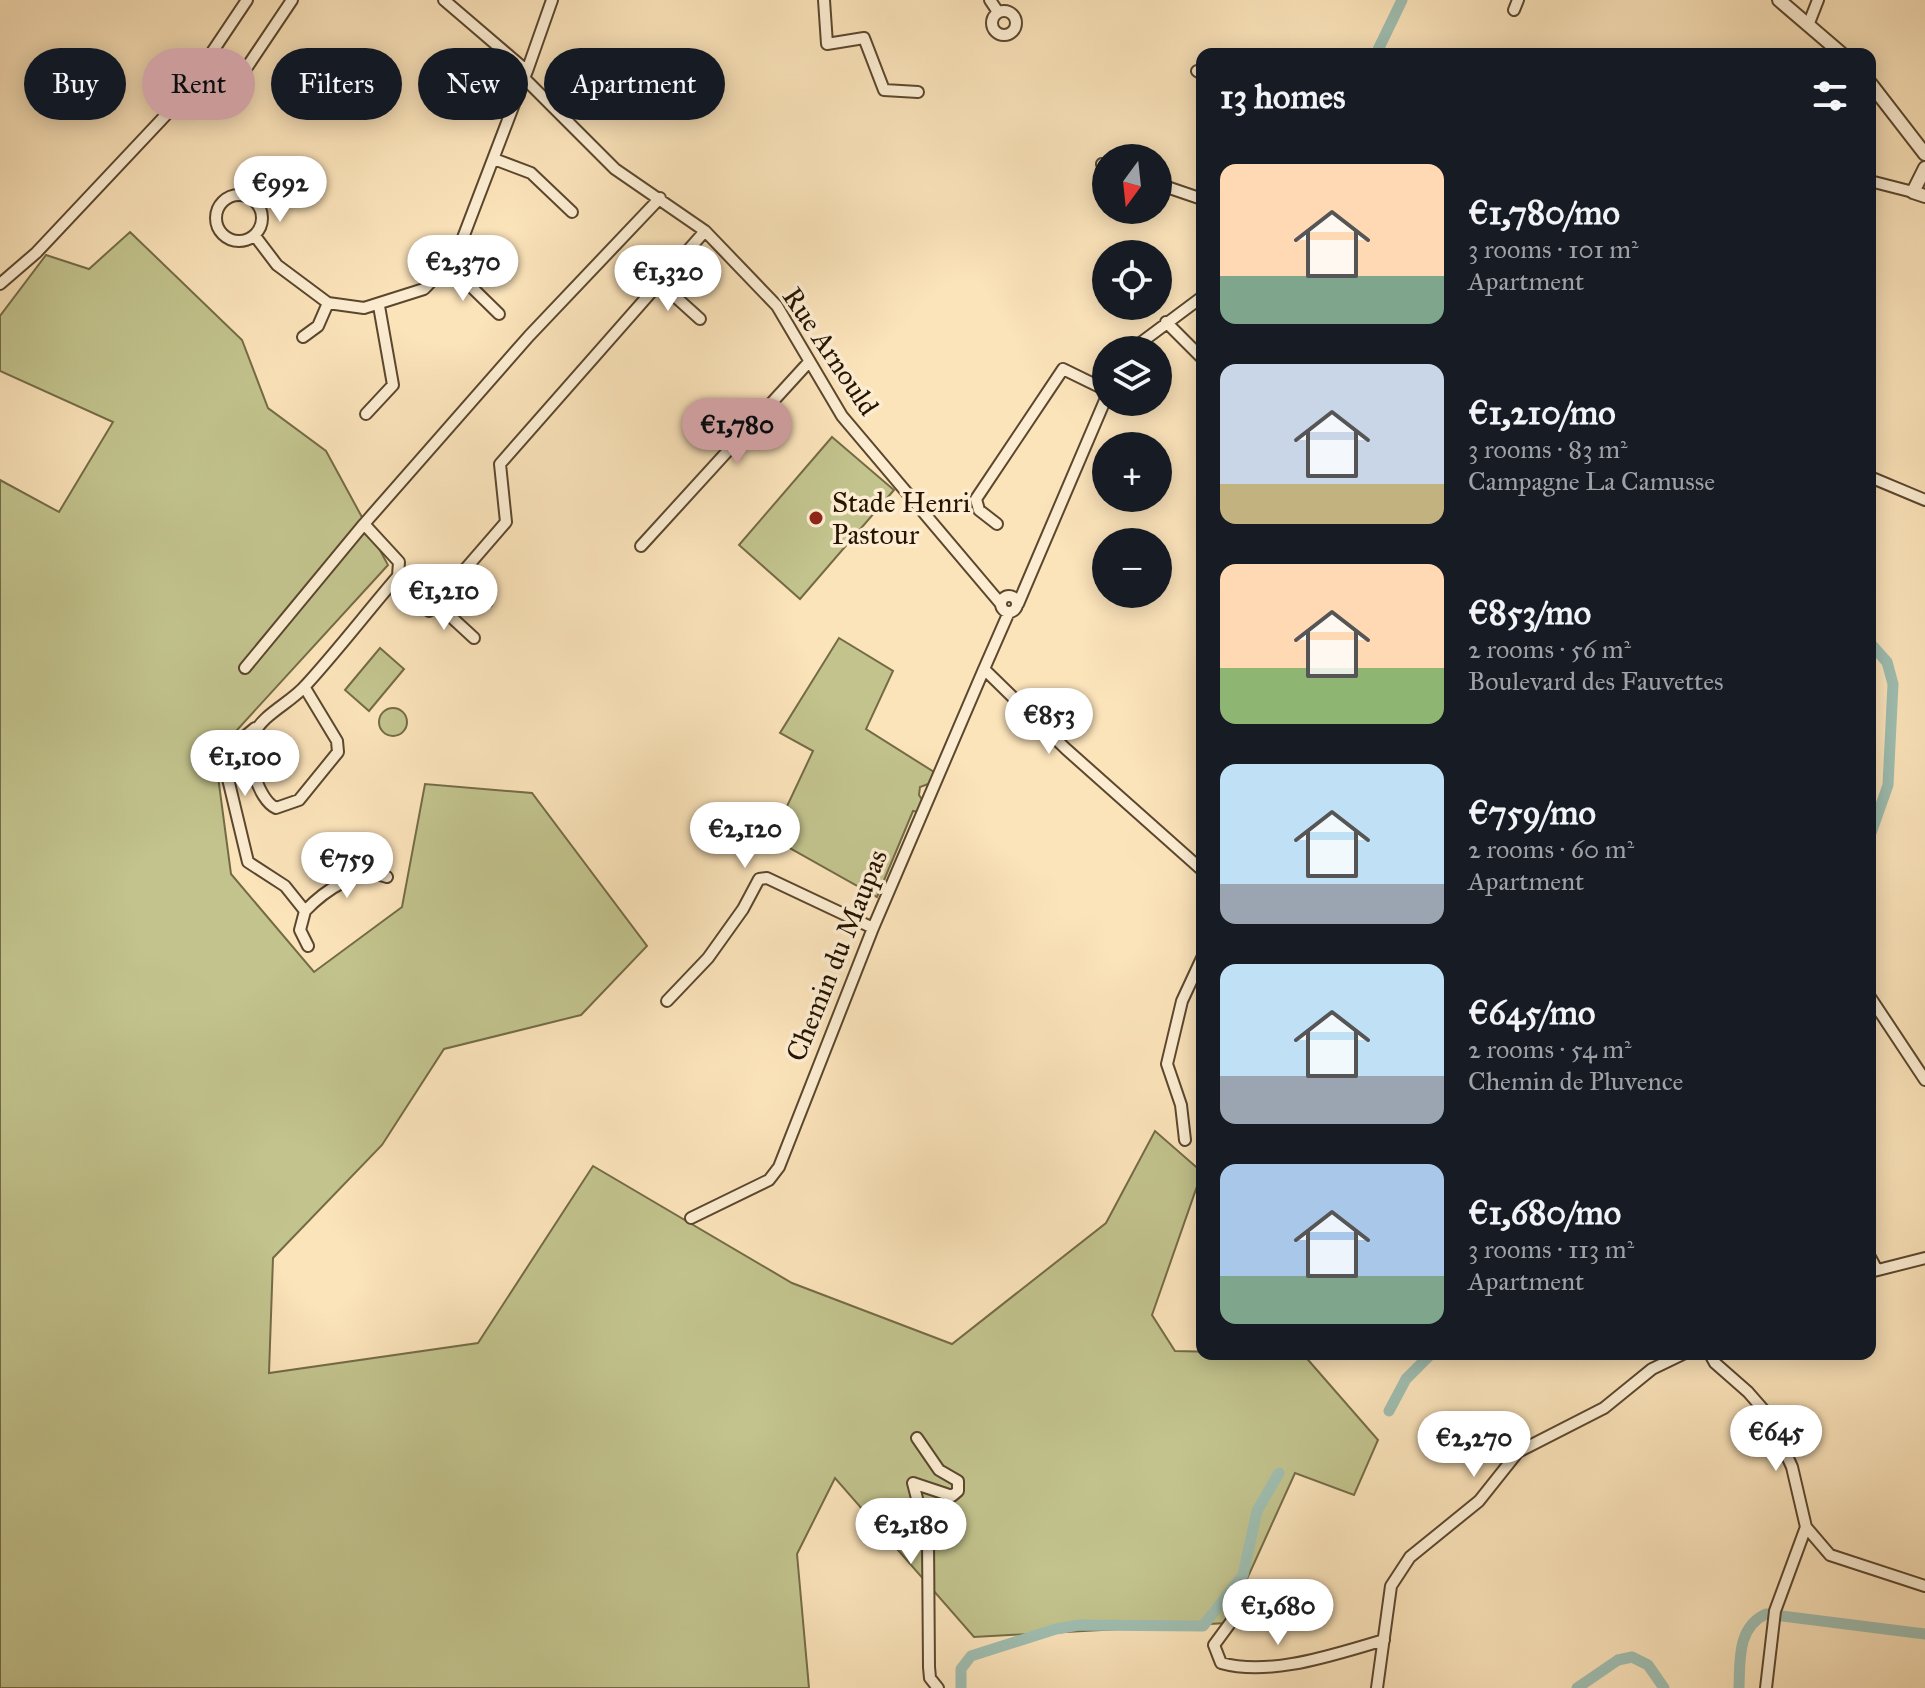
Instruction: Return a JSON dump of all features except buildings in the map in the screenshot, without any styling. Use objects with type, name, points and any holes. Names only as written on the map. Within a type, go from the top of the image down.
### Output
[{"type":"street","points":[[0,284],[36,253],[180,100],[247,0]]},
{"type":"street","points":[[255,55],[292,0]]},
{"type":"street","name":"Rue Arnould","points":[[444,0],[497,48]]},
{"type":"street","points":[[528,66],[552,0]]},
{"type":"street","points":[[824,0],[827,44],[864,38],[884,90],[918,92]]},
{"type":"street","points":[[990,0],[998,12]]},
{"type":"street","points":[[1779,0],[1836,48]]},
{"type":"street","points":[[1809,23],[1818,0]]},
{"type":"street","name":"Rue Arnould","points":[[528,77],[615,169],[705,231],[777,306],[842,416],[989,589],[1009,602]]},
{"type":"street","points":[[1876,91],[1925,154]]},
{"type":"street","points":[[255,236],[277,265],[328,303],[364,308],[379,306],[424,289],[450,266],[508,120]]},
{"type":"street","points":[[494,159],[531,173],[572,212]]},
{"type":"street","points":[[1876,183],[1919,194],[1925,168]]},
{"type":"street","points":[[1172,189],[1196,197]]},
{"type":"street","points":[[239,194],[254,199],[263,222],[255,236],[239,241],[224,236],[216,222],[219,206],[224,200],[239,194]]},
{"type":"street","points":[[245,668],[364,524],[508,358],[660,198]]},
{"type":"street","points":[[474,638],[432,607],[506,522],[500,464],[705,231]]},
{"type":"street","points":[[450,266],[499,314]]},
{"type":"street","points":[[659,282],[700,319]]},
{"type":"street","points":[[1148,336],[1196,301]]},
{"type":"street","points":[[303,337],[318,326],[328,303]]},
{"type":"street","points":[[366,414],[393,385],[379,306]]},
{"type":"street","points":[[1166,322],[1196,352]]},
{"type":"street","points":[[641,546],[808,363]]},
{"type":"street","points":[[997,524],[979,510],[976,499],[1063,369],[1092,383]]},
{"type":"street","points":[[1009,602],[1023,588],[1098,416]]},
{"type":"street","points":[[1876,480],[1925,500]]},
{"type":"street","points":[[305,911],[285,886],[254,868],[244,853],[224,762],[226,752],[305,688],[398,576],[399,568],[393,553],[364,524]]},
{"type":"street","points":[[458,578],[487,602]]},
{"type":"street","name":"Chemin du Maupas","points":[[691,1218],[769,1180],[779,1167],[873,928],[984,669],[1009,602]]},
{"type":"street","points":[[984,669],[1066,749],[1196,865]]},
{"type":"street","points":[[260,724],[251,745],[263,798],[276,808],[289,805],[299,800],[338,752],[337,741],[305,688]]},
{"type":"street","points":[[308,946],[300,930],[305,911],[335,887],[360,876],[370,873],[387,877]]},
{"type":"street","points":[[667,1001],[708,958],[743,909],[759,879],[767,878],[824,902],[873,928]]},
{"type":"street","points":[[1185,1140],[1181,1105],[1167,1064],[1182,1001],[1196,971]]},
{"type":"street","points":[[1876,1006],[1925,1080]]},
{"type":"street","points":[[1876,1270],[1925,1258]]},
{"type":"street","points":[[1377,1688],[1391,1586],[1401,1568],[1479,1501],[1518,1452],[1604,1408],[1652,1369],[1671,1360]]},
{"type":"street","points":[[1713,1360],[1769,1416],[1792,1467],[1806,1527],[1830,1555],[1925,1586]]},
{"type":"street","points":[[917,1438],[939,1470],[958,1481],[958,1491],[952,1496],[913,1483],[928,1541],[929,1667],[930,1678],[938,1688]]},
{"type":"street","points":[[1766,1688],[1775,1616],[1806,1527]]},
{"type":"street","points":[[1253,1592],[1214,1645],[1221,1663],[1233,1666],[1274,1664],[1384,1640]]},
{"type":"green space","points":[[130,232],[242,340],[268,408],[326,451],[388,565],[215,754],[231,874],[314,972],[402,907],[425,784],[532,793],[647,946],[581,1015],[444,1049],[382,1145],[273,1258],[269,1373],[478,1343],[593,1166],[792,1283],[952,1344],[1106,1223],[1155,1131],[1196,1167],[1196,1189],[1152,1315],[1175,1351],[1196,1351],[1196,1360],[1308,1360],[1378,1440],[1354,1495],[1295,1473],[1227,1623],[974,1637],[835,1478],[797,1554],[809,1688],[0,1688],[0,480],[59,512],[113,422],[0,371],[0,316],[46,255],[89,269]]},
{"type":"green space","name":"Stade Henri Pastour","points":[[832,437],[894,490],[800,599],[739,545]]},
{"type":"green space","points":[[839,638],[893,671],[866,729],[934,772],[931,783],[920,787],[919,795],[923,801],[918,812],[913,811],[877,897],[772,838],[813,751],[780,733]]},
{"type":"green space","points":[[380,648],[404,669],[369,711],[345,690]]},
{"type":"green space","points":[[393,708],[403,712],[407,722],[403,732],[393,736],[383,732],[379,722],[383,712]]},
{"type":"waterway","points":[[1379,48],[1402,0]]},
{"type":"waterway","points":[[1876,650],[1887,662],[1893,684],[1888,785],[1876,819]]},
{"type":"waterway","points":[[1389,1411],[1406,1379],[1425,1360]]},
{"type":"waterway","points":[[961,1688],[961,1669],[971,1656],[1056,1629],[1079,1625],[1203,1626],[1243,1575],[1257,1511],[1279,1473]]},
{"type":"waterway","points":[[1739,1688],[1740,1656],[1745,1636],[1750,1627],[1766,1614],[1925,1634]]},
{"type":"waterway","points":[[1577,1688],[1618,1660],[1632,1657],[1648,1665],[1664,1688]]},
{"type":"place","name":"Stade Henri Pastour","points":[[816,518]]}]
